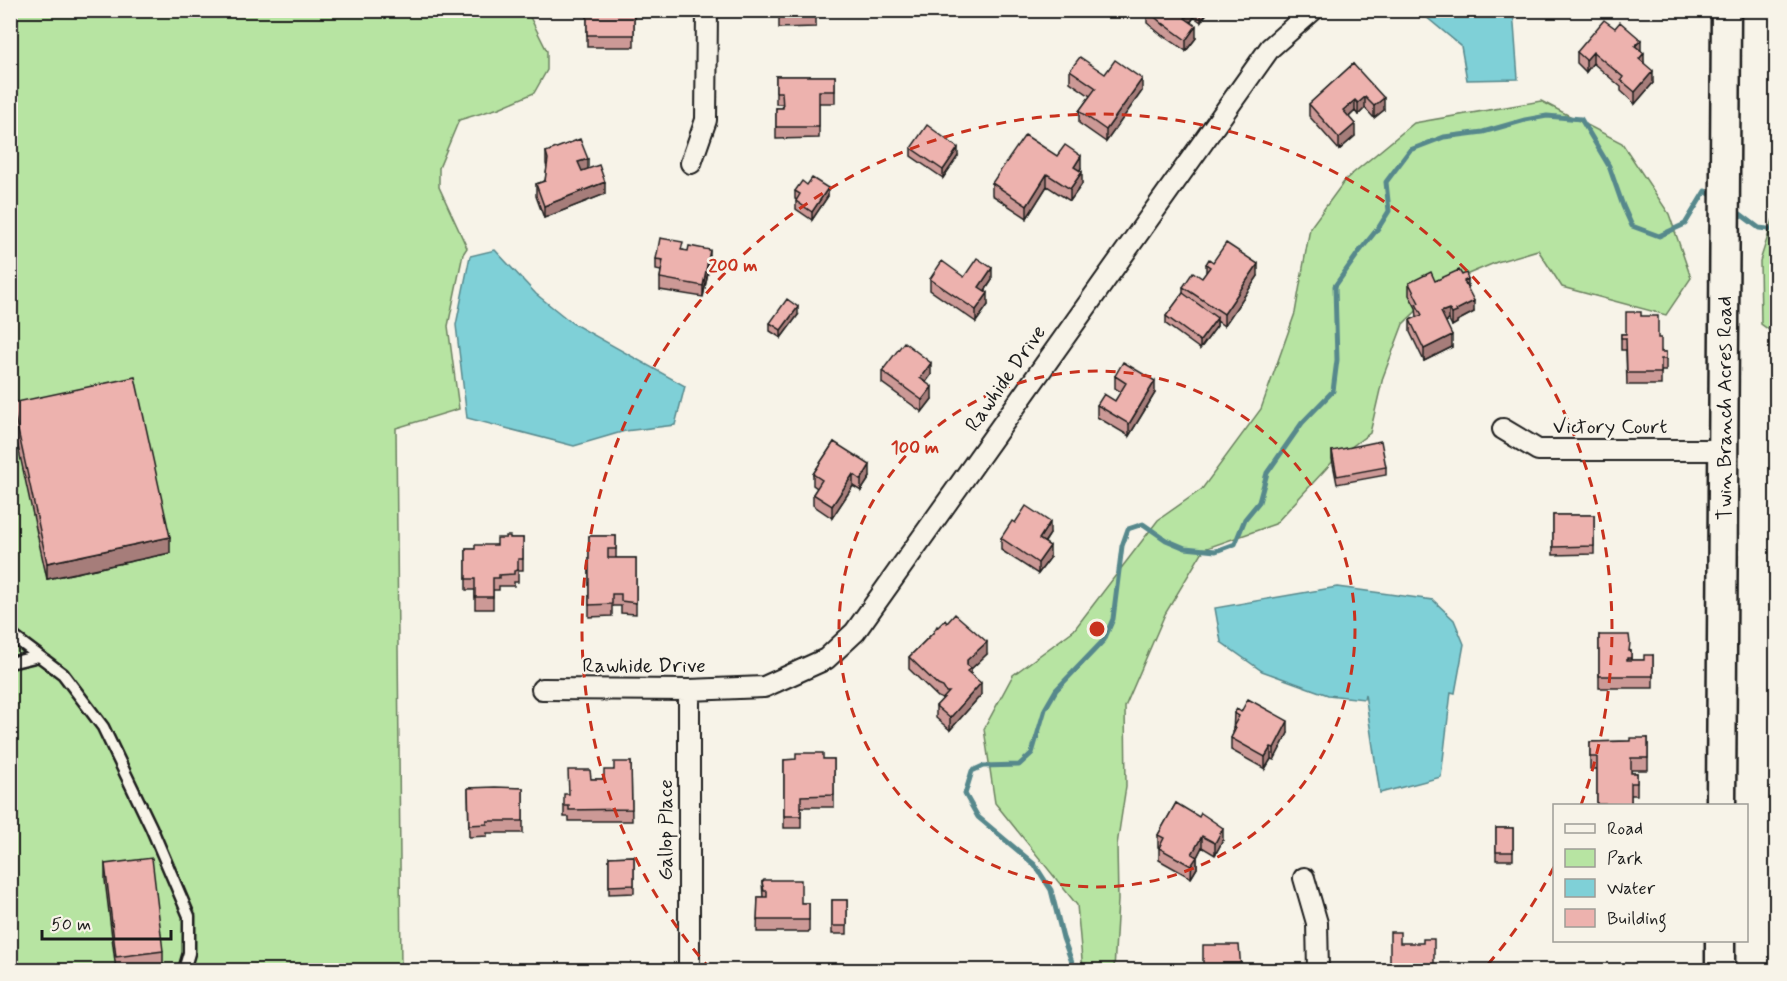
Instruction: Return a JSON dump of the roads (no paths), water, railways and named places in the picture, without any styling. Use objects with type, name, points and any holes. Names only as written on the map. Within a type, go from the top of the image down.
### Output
[{"type":"street","points":[[691,163],[706,120],[707,10]]},
{"type":"street","name":"Rawhide Drive","points":[[542,690],[689,690],[764,687],[826,659],[855,632],[1270,48],[1313,10]]},
{"type":"street","name":"Twin Branch Acres Road","points":[[1721,804],[1726,10]]},
{"type":"street","name":"Victory Court","points":[[1503,429],[1538,450],[1724,450]]},
{"type":"street","name":"Gallop Place","points":[[689,690],[689,970]]},
{"type":"street","points":[[1304,879],[1317,923],[1318,970]]},
{"type":"street","points":[[1720,942],[1720,970]]},
{"type":"lane","points":[[10,634],[63,674],[103,728],[151,827],[189,916],[189,953],[184,970]]},
{"type":"lane","points":[[10,663],[39,656]]},
{"type":"water","points":[[1419,11],[1513,11],[1518,79],[1467,80],[1461,46]]},
{"type":"water","points":[[495,250],[536,294],[572,323],[685,386],[675,425],[625,431],[574,446],[467,418],[456,325],[470,256]]},
{"type":"water","points":[[1337,587],[1433,600],[1454,620],[1464,644],[1455,693],[1451,692],[1441,777],[1380,793],[1365,694],[1364,699],[1328,695],[1262,671],[1221,642],[1215,608]]},
{"type":"waterway","points":[[1075,970],[1063,938],[1051,890],[1035,865],[978,817],[965,794],[972,771],[983,766],[1019,765],[1032,753],[1045,709],[1056,690],[1104,640],[1113,619],[1122,546],[1128,529],[1143,524],[1166,540],[1185,548],[1216,551],[1235,544],[1245,519],[1259,502],[1267,473],[1302,423],[1333,391],[1337,360],[1335,286],[1389,211],[1386,182],[1410,150],[1444,137],[1483,132],[1547,116],[1581,119],[1609,166],[1632,226],[1659,236],[1685,224],[1705,191],[1710,194]]},
{"type":"waterway","points":[[1739,213],[1759,228],[1776,230]]}]
